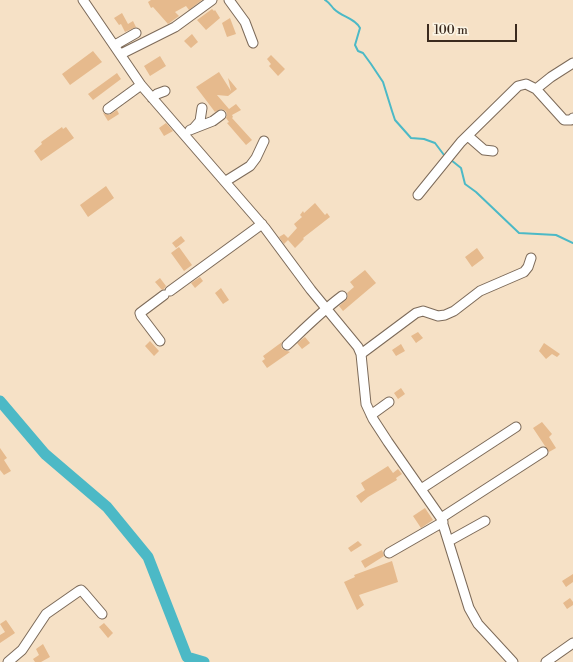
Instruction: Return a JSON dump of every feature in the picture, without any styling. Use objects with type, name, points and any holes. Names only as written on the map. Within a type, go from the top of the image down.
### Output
[{"type":"street","points":[[84,0],[141,85],[152,98],[188,132],[358,347],[361,354],[366,404],[371,415],[442,520],[469,608],[478,624],[513,662]]},
{"type":"street","points":[[121,54],[175,27],[212,0]]},
{"type":"street","points":[[229,0],[245,22],[254,43]]},
{"type":"street","points":[[115,45],[136,33]]},
{"type":"street","points":[[536,89],[573,63]]},
{"type":"street","points":[[418,195],[468,136],[518,86],[526,84],[536,89],[564,120],[571,120],[573,118]]},
{"type":"street","points":[[108,109],[141,85]]},
{"type":"street","points":[[152,98],[165,91]]},
{"type":"street","points":[[188,132],[200,121],[202,108]]},
{"type":"street","points":[[188,132],[213,121],[221,115]]},
{"type":"street","points":[[468,136],[484,150],[493,151]]},
{"type":"street","points":[[226,181],[250,166],[256,158],[264,141]]},
{"type":"street","points":[[160,341],[140,313],[262,224]]},
{"type":"street","points":[[361,354],[416,313],[423,310],[438,316],[445,315],[454,311],[480,291],[524,272],[528,267],[531,258]]},
{"type":"street","points":[[286,346],[326,308],[342,296]]},
{"type":"street","points":[[371,415],[389,402]]},
{"type":"street","points":[[421,489],[516,427]]},
{"type":"street","points":[[389,553],[442,520],[543,452]]},
{"type":"street","points":[[449,541],[485,521]]},
{"type":"street","points":[[8,662],[22,650],[46,614],[78,591],[81,590],[84,592],[102,614]]},
{"type":"street","points":[[546,662],[573,643]]},
{"type":"building","points":[[151,0],[202,0],[189,10],[186,6],[175,12],[179,16],[168,24],[153,7],[151,8],[148,2]]},
{"type":"building","points":[[212,9],[214,11],[215,10],[220,18],[206,30],[197,20]]},
{"type":"building","points":[[122,13],[128,24],[133,21],[136,27],[125,32],[121,24],[119,25],[114,18]]},
{"type":"building","points":[[230,18],[236,34],[227,37],[222,23]]},
{"type":"building","points":[[192,34],[198,42],[191,48],[184,41]]},
{"type":"building","points":[[93,51],[102,62],[70,85],[62,74]]},
{"type":"building","points":[[271,55],[285,69],[278,76],[269,66],[271,64],[267,59]]},
{"type":"building","points":[[160,56],[166,66],[150,76],[144,66]]},
{"type":"building","points":[[219,72],[231,91],[228,78],[237,89],[228,96],[217,95],[229,109],[236,104],[241,110],[232,115],[232,118],[252,140],[246,145],[227,123],[229,122],[226,118],[226,111],[221,109],[215,112],[196,87]]},
{"type":"building","points":[[117,73],[121,79],[93,100],[88,94]]},
{"type":"building","points":[[117,110],[119,114],[108,121],[103,113],[109,115]]},
{"type":"building","points":[[166,123],[173,131],[164,136],[159,128]]},
{"type":"building","points":[[62,127],[63,129],[66,127],[74,138],[41,161],[34,151],[42,144],[41,142]]},
{"type":"building","points":[[106,186],[114,198],[88,217],[80,205]]},
{"type":"building","points":[[315,203],[325,215],[327,213],[330,217],[303,238],[304,239],[295,248],[288,240],[284,244],[279,237],[284,234],[288,238],[297,228],[294,224],[302,217],[300,215],[303,211],[304,213]]},
{"type":"building","points":[[181,236],[185,241],[176,248],[172,243]]},
{"type":"building","points":[[179,247],[192,265],[184,271],[171,253]]},
{"type":"building","points":[[477,248],[484,258],[472,267],[465,257]]},
{"type":"building","points":[[365,270],[376,283],[343,311],[339,306],[346,300],[348,296],[347,293],[354,287],[350,282]]},
{"type":"building","points":[[200,277],[203,281],[195,288],[191,283]]},
{"type":"building","points":[[160,278],[166,286],[162,290],[155,282]]},
{"type":"building","points":[[221,288],[229,300],[223,304],[215,293]]},
{"type":"building","points":[[418,332],[423,338],[416,343],[411,336]]},
{"type":"building","points":[[305,337],[310,343],[302,349],[297,343]]},
{"type":"building","points":[[150,341],[159,351],[154,356],[145,346]]},
{"type":"building","points":[[282,342],[282,349],[290,352],[267,368],[262,361],[265,359],[263,356]]},
{"type":"building","points":[[544,343],[560,354],[557,357],[552,354],[546,359],[539,351]]},
{"type":"building","points":[[401,344],[405,351],[396,356],[392,350]]},
{"type":"building","points":[[401,388],[405,394],[398,399],[394,393]]},
{"type":"building","points":[[542,422],[552,434],[549,437],[556,448],[549,452],[533,428]]},
{"type":"building","points":[[0,448],[7,458],[4,460],[11,471],[4,475],[0,470]]},
{"type":"building","points":[[388,466],[393,473],[398,469],[402,474],[396,478],[397,480],[368,497],[361,503],[356,496],[365,490],[361,483]]},
{"type":"building","points":[[425,508],[433,520],[421,528],[413,516]]},
{"type":"building","points":[[358,541],[362,545],[351,552],[348,548]]},
{"type":"building","points":[[382,550],[384,556],[365,568],[361,561]]},
{"type":"building","points":[[392,561],[398,582],[359,595],[364,605],[357,610],[344,582],[355,577],[354,575]]},
{"type":"building","points":[[573,574],[573,582],[566,587],[562,581]]},
{"type":"building","points":[[570,598],[573,605],[567,609],[563,603]]},
{"type":"building","points":[[6,620],[15,633],[0,643],[0,635],[5,632],[0,624]]},
{"type":"building","points":[[104,623],[113,633],[108,638],[99,627]]},
{"type":"building","points":[[43,644],[50,657],[41,662],[35,662],[33,659],[39,655],[36,649]]},
{"type":"waterway","points":[[325,0],[337,12],[355,22],[360,28],[355,45],[358,51],[363,53],[383,82],[395,120],[411,138],[424,139],[435,143],[444,155]]},
{"type":"waterway","points":[[451,160],[461,168],[465,184],[476,192],[519,233],[556,235],[573,243]]},
{"type":"waterway","points":[[0,401],[45,454],[107,507],[148,557],[187,657],[204,662]]}]
